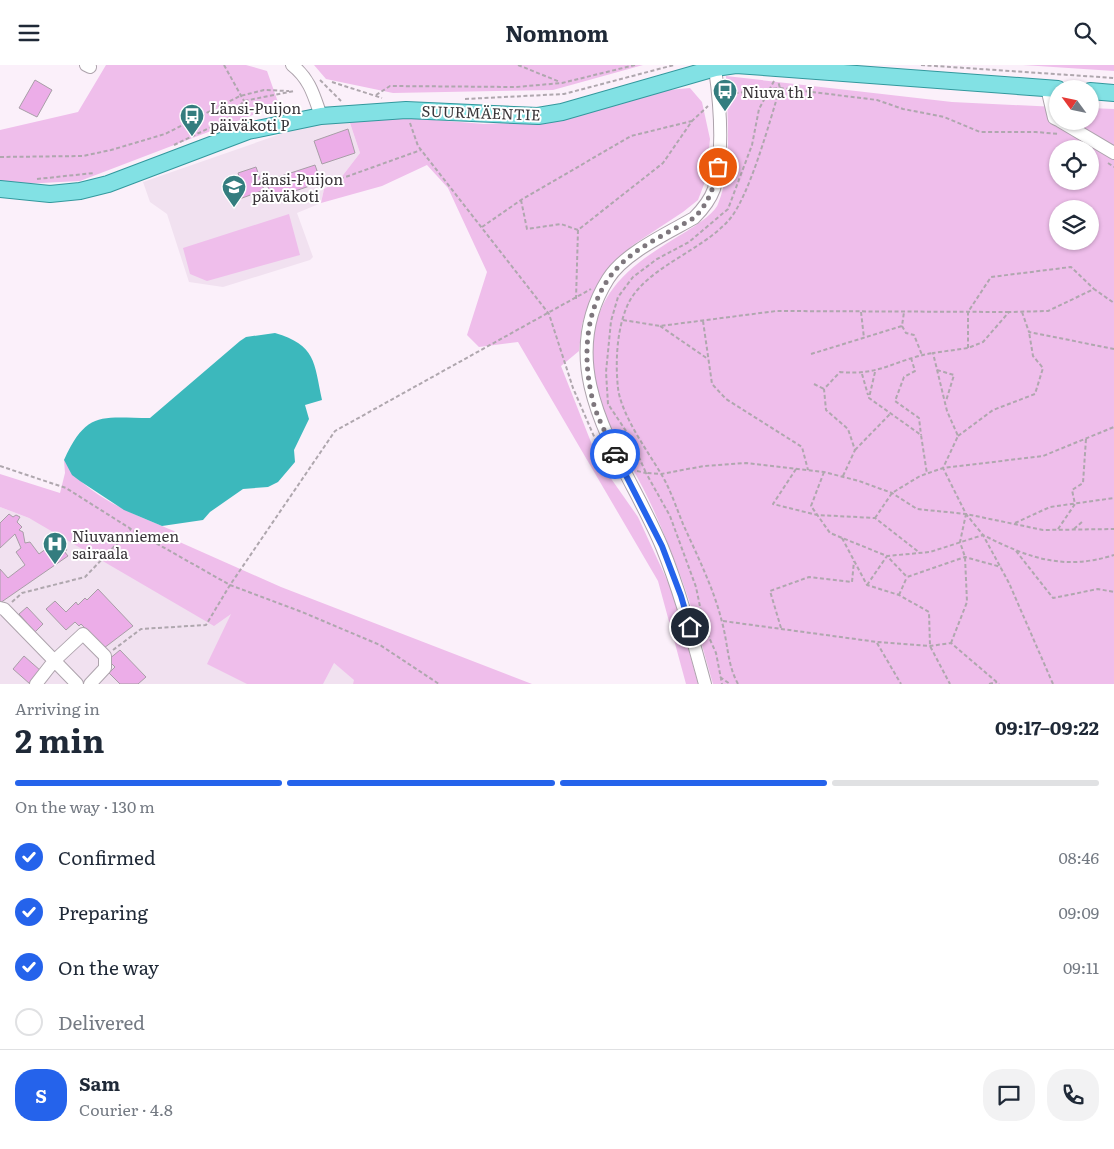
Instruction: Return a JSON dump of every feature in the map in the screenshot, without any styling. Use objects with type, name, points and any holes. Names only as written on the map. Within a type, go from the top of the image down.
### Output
[{"type":"main road","name":"SUURMÄENTIE","points":[[0,189],[50,194],[80,191],[108,184],[248,131],[321,116],[406,110],[538,116],[562,112],[715,68],[736,65],[1049,89]]},
{"type":"main road","points":[[1099,92],[1114,93]]},
{"type":"street","points":[[292,65],[303,73],[311,86],[321,116]]},
{"type":"street","points":[[705,684],[681,596],[662,546],[640,499],[621,468],[595,406],[588,373],[587,351],[588,330],[597,301],[609,277],[622,263],[694,218],[704,208],[713,190],[718,167],[719,96],[715,68]]},
{"type":"street","points":[[1069,130],[1114,153]]},
{"type":"street","points":[[2,608],[77,684]]},
{"type":"street","points":[[36,684],[54,661],[83,634],[105,656],[104,667],[90,684]]},
{"type":"path","points":[[224,65],[244,101]]},
{"type":"path","points":[[518,65],[562,83]]},
{"type":"path","points":[[376,95],[390,86],[516,87],[562,83],[635,65]]},
{"type":"path","points":[[459,99],[564,94],[674,65]]},
{"type":"path","points":[[922,65],[1114,78]]},
{"type":"path","points":[[738,684],[731,671],[722,621],[661,474],[634,431],[618,389],[618,343],[622,320],[629,302],[641,287],[713,235],[730,220],[750,177],[780,88],[776,76],[759,109],[752,145],[728,209],[689,242],[657,259],[633,277],[618,297],[612,321],[606,372],[608,404],[630,437],[646,473],[661,474],[704,466],[746,463],[808,470],[843,477],[892,493],[917,509],[966,514],[1043,529],[1114,529]]},
{"type":"path","points":[[319,80],[339,101],[347,103]]},
{"type":"path","points":[[332,82],[384,99]]},
{"type":"path","points":[[578,230],[663,163],[692,121],[719,96],[780,88],[877,100],[903,109],[944,117],[980,132],[1036,132],[1049,128]]},
{"type":"path","points":[[0,157],[83,156],[111,150],[165,134],[240,96],[264,90],[294,91],[244,101],[228,119],[167,147]]},
{"type":"path","points":[[406,110],[421,150],[549,314]]},
{"type":"path","points":[[482,228],[521,201],[631,136],[692,121]]},
{"type":"path","points":[[340,179],[421,150]]},
{"type":"path","points":[[30,180],[98,173]]},
{"type":"path","points":[[521,201],[527,229],[561,224],[578,230]]},
{"type":"path","points":[[576,299],[578,230]]},
{"type":"path","points":[[968,348],[968,312],[991,277],[1071,267],[1094,289],[1114,303]]},
{"type":"path","points":[[105,656],[141,629],[206,625],[230,585],[335,431],[576,299],[592,288]]},
{"type":"path","points":[[622,320],[658,325],[776,311],[1048,311],[1094,289]]},
{"type":"path","points":[[861,312],[864,338]]},
{"type":"path","points":[[904,312],[902,326],[906,333],[914,335],[922,355]]},
{"type":"path","points":[[824,389],[840,373],[862,374],[875,372],[922,355],[968,348],[983,343],[1010,312]]},
{"type":"path","points":[[942,468],[958,436],[993,410],[1035,394],[1043,368],[1033,356],[1029,332],[1022,312]]},
{"type":"path","points":[[703,320],[712,384],[726,399],[802,447],[808,470]]},
{"type":"path","points":[[658,325],[709,359]]},
{"type":"path","points":[[811,354],[902,326]]},
{"type":"path","points":[[1029,332],[1114,349]]},
{"type":"path","points":[[933,353],[945,404],[958,436]]},
{"type":"path","points":[[911,358],[915,371],[904,377],[895,401],[920,419],[927,474]]},
{"type":"path","points":[[937,370],[954,375],[945,404]]},
{"type":"path","points":[[869,398],[875,372]]},
{"type":"path","points":[[862,374],[869,398],[921,435]]},
{"type":"path","points":[[814,384],[824,389]]},
{"type":"path","points":[[824,389],[826,409],[848,429],[855,450]]},
{"type":"path","points":[[843,477],[855,450],[891,413]]},
{"type":"path","points":[[875,518],[892,493],[942,468],[1043,456],[1114,427]]},
{"type":"path","points":[[1058,529],[1075,503],[1072,490],[1083,483],[1086,439]]},
{"type":"path","points":[[0,466],[66,488],[131,529],[230,585],[302,611],[380,645],[439,684]]},
{"type":"path","points":[[942,468],[966,514],[983,535],[1001,567],[1053,684]]},
{"type":"path","points":[[796,469],[773,504],[817,515],[875,518],[920,553]]},
{"type":"path","points":[[824,472],[811,506],[830,533],[887,555],[930,552],[983,535],[1016,551],[1053,562],[1091,562],[1114,555]]},
{"type":"path","points":[[1015,523],[1050,507],[1114,498]]},
{"type":"path","points":[[951,643],[967,603],[964,557],[960,542],[966,514]]},
{"type":"path","points":[[1074,529],[1082,522]]},
{"type":"path","points":[[2,608],[22,593],[86,577],[131,529]]},
{"type":"path","points":[[842,538],[867,585],[899,595],[929,612],[930,646],[950,684]]},
{"type":"path","points":[[1016,551],[1053,598],[1098,589],[1114,592]]},
{"type":"path","points":[[887,555],[907,577]]},
{"type":"path","points":[[867,585],[887,555]]},
{"type":"path","points":[[899,595],[907,577],[964,557],[1001,567]]},
{"type":"path","points":[[781,629],[770,591],[809,577],[852,582],[854,561]]},
{"type":"path","points":[[722,621],[876,642],[930,646],[951,643],[999,683]]},
{"type":"path","points":[[876,642],[901,684]]},
{"type":"path","points":[[720,677],[730,684]]},
{"type":"path","points":[[990,684],[999,683]]},
{"type":"shaded area","points":[[106,65],[246,65],[267,71],[279,105],[80,181],[23,184],[0,181],[0,130],[78,112]]},
{"type":"shaded area","points":[[314,65],[643,65],[553,90],[393,93],[326,79]]},
{"type":"shaded area","points":[[1023,65],[1114,65],[1114,71]]},
{"type":"shaded area","points":[[726,76],[952,102],[1049,107],[1049,130],[1099,130],[1099,108],[1114,109],[1114,684],[713,684],[689,599],[658,519],[601,407],[593,371],[592,352],[595,329],[601,310],[610,293],[622,278],[651,254],[704,219],[716,208],[723,190],[726,174],[728,124]]},
{"type":"shaded area","points":[[690,88],[702,102],[710,139],[706,179],[698,200],[633,245],[608,269],[591,299],[582,324],[579,351],[561,366],[598,460],[638,517],[673,593],[698,684],[686,684],[658,581],[518,342],[479,347],[467,335],[487,272],[448,188],[427,165],[382,186],[321,203],[324,189],[340,179],[360,153],[349,120],[397,117],[484,124],[559,121],[623,100],[669,90]]},
{"type":"shaded area","name":"Länsi-Puijon päiväkoti","points":[[321,120],[349,120],[360,153],[340,179],[324,189],[321,203],[297,213],[313,257],[310,260],[223,287],[189,282],[167,214],[150,202],[143,182]]},
{"type":"shaded area","points":[[289,214],[300,255],[207,281],[190,274],[183,248]]},
{"type":"shaded area","points":[[64,460],[84,484],[112,503],[174,531],[176,533],[175,540],[281,587],[532,684],[353,684],[354,680],[334,663],[323,684],[247,684],[207,664],[231,614],[214,626],[29,518],[0,507],[0,474],[60,493],[65,473]]},
{"type":"shaded area","name":"Niuvanniemen sairaala","points":[[0,507],[29,518],[232,613],[334,663],[355,680],[353,684],[0,684]]},
{"type":"water","points":[[275,333],[299,343],[306,349],[314,365],[322,400],[305,405],[309,419],[294,450],[295,462],[278,482],[268,487],[243,489],[210,512],[203,520],[162,526],[124,510],[72,475],[64,460],[80,432],[88,425],[97,420],[107,418],[150,418],[240,341],[246,337]]},
{"type":"building","points":[[35,80],[52,90],[37,117],[19,108]]},
{"type":"building","points":[[348,129],[355,153],[322,164],[314,141]]},
{"type":"building","points":[[315,165],[321,182],[272,199],[266,181]]},
{"type":"building","points":[[256,167],[264,190],[234,201],[228,184],[240,179],[238,173]]},
{"type":"building","points":[[9,514],[13,517],[16,515],[20,517],[17,522],[22,527],[19,530],[23,532],[25,543],[30,542],[39,554],[58,540],[67,550],[64,551],[68,556],[0,603],[0,569],[8,578],[25,565],[16,552],[21,548],[15,534],[0,548],[0,523]]},
{"type":"building","points":[[98,589],[133,626],[104,648],[81,624],[79,626],[75,622],[66,630],[46,609],[55,601],[66,612],[76,602],[78,605],[85,598],[87,600]]},
{"type":"building","points":[[27,607],[43,624],[35,632],[19,614]]},
{"type":"building","points":[[120,650],[146,677],[138,684],[120,684],[109,673],[115,667],[108,660]]},
{"type":"building","points":[[24,656],[41,671],[30,684],[13,669]]},
{"type":"way so far","points":[[615,454],[595,406],[588,373],[588,330],[597,301],[609,277],[622,263],[694,218],[704,208],[713,190],[718,167]]},
{"type":"place","name":"Niuva th I","points":[[725,112]]},
{"type":"place","name":"Länsi-Puijon päiväkoti P","points":[[192,137]]},
{"type":"place","name":"Länsi-Puijon päiväkoti","points":[[234,208]]},
{"type":"place","name":"Niuvanniemen sairaala","points":[[55,565]]},
{"type":"route","points":[[615,454],[621,468],[640,499],[662,546],[681,596],[690,627]]}]
